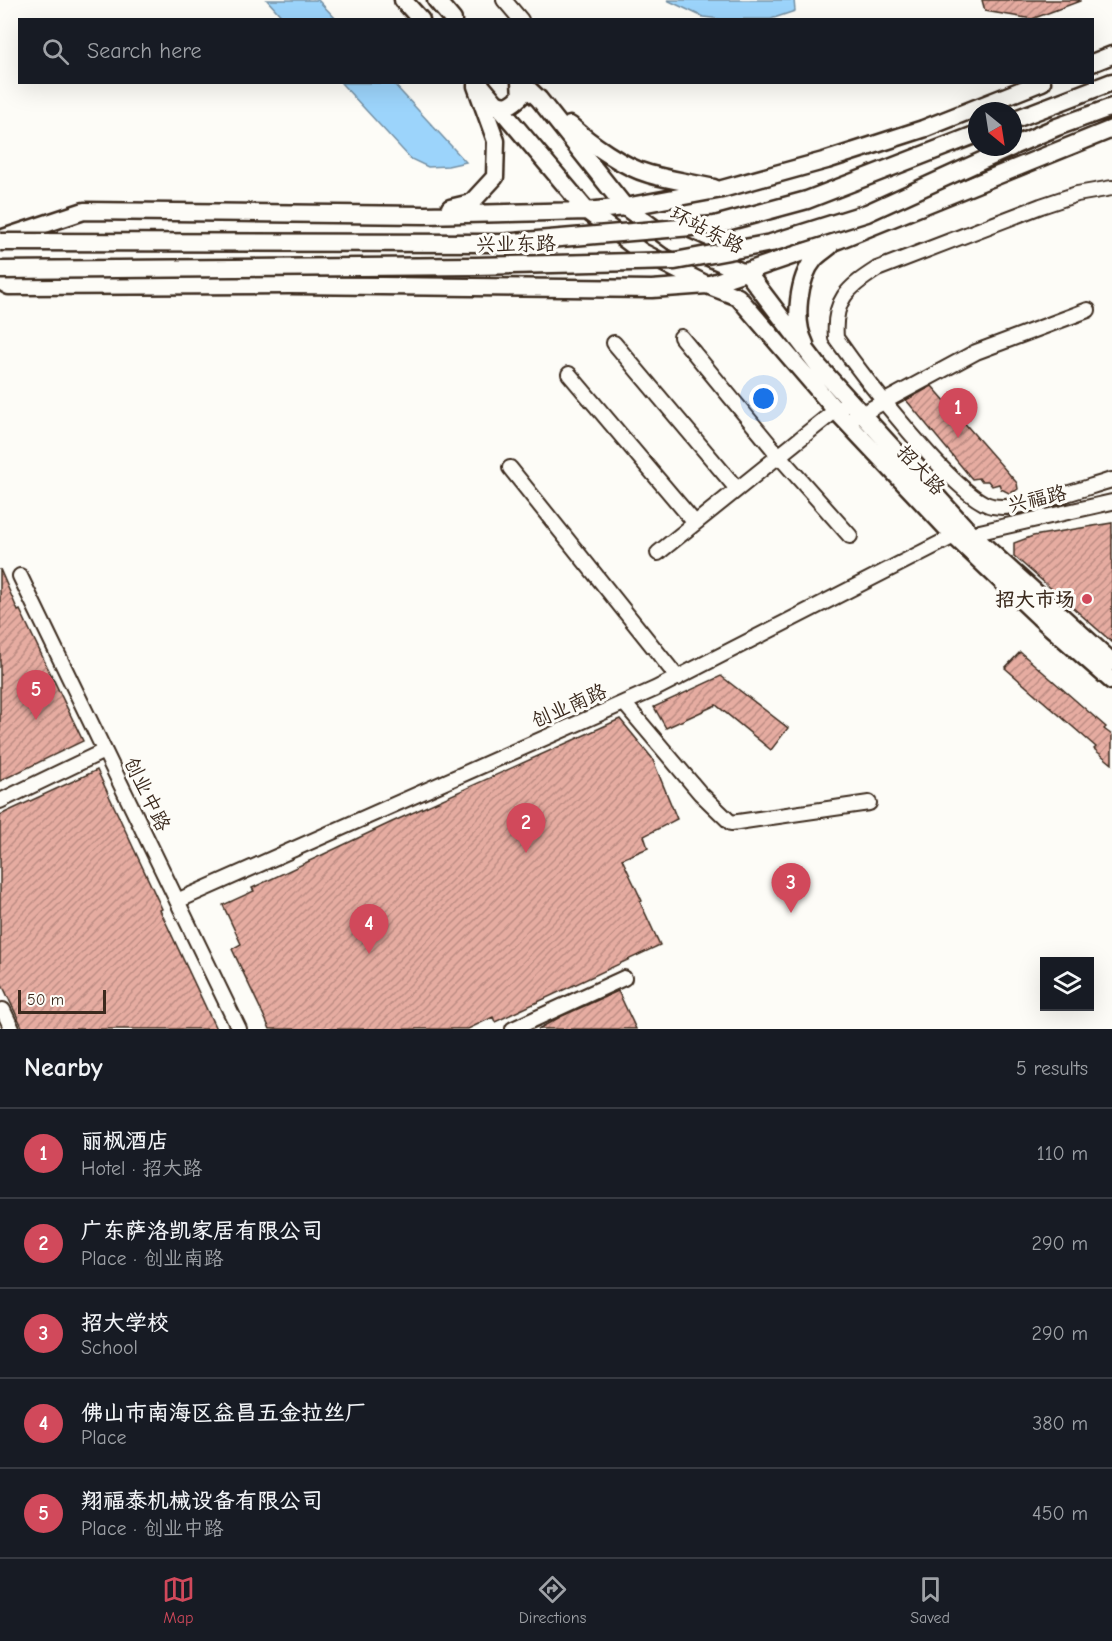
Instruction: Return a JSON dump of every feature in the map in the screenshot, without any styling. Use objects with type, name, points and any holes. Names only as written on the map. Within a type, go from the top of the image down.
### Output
[{"type":"main road","points":[[404,0],[419,18]]},
{"type":"main road","points":[[436,0],[451,18]]},
{"type":"main road","points":[[1094,62],[1112,55]]},
{"type":"main road","points":[[1022,117],[1112,82]]},
{"type":"main road","points":[[425,215],[471,203],[495,177],[496,141],[477,84]]},
{"type":"main road","points":[[478,84],[587,211],[642,252],[707,285]]},
{"type":"main road","points":[[496,103],[507,106],[516,101],[521,96],[520,84]]},
{"type":"main road","name":"环站东路","points":[[522,84],[539,99],[625,207],[672,241],[749,275],[820,368]]},
{"type":"main road","name":"兴业东路","points":[[0,241],[84,211],[425,215],[587,211],[625,207],[722,189],[827,160],[913,133],[1037,84]]},
{"type":"main road","points":[[539,99],[588,141],[647,174],[722,189]]},
{"type":"main road","name":"兴业东路","points":[[1022,143],[1112,107]]},
{"type":"main road","points":[[0,281],[9,286],[291,285],[652,289],[707,285],[838,240],[1112,129]]},
{"type":"main road","points":[[0,241],[501,243],[715,225],[807,200],[968,137]]},
{"type":"main road","name":"兴业东路","points":[[0,270],[475,266],[675,261],[771,243],[867,213],[992,156]]},
{"type":"main road","points":[[820,368],[803,340],[798,309],[802,280],[815,258],[838,240]]},
{"type":"main road","name":"招大路","points":[[707,285],[738,297],[849,412],[1039,617],[1112,681]]},
{"type":"main road","name":"招大路","points":[[820,368],[849,412]]},
{"type":"main road","name":"招大路","points":[[963,535],[1112,662]]},
{"type":"street","points":[[504,0],[519,18]]},
{"type":"street","points":[[1112,188],[1077,194],[1041,206],[877,269],[854,283],[842,296],[836,314],[836,338],[884,401],[962,489],[990,506],[1013,507],[1112,480]]},
{"type":"street","points":[[658,553],[779,456],[849,412],[884,401],[976,352],[1088,310]]},
{"type":"street","points":[[681,337],[779,456],[850,536]]},
{"type":"street","points":[[614,343],[737,489]]},
{"type":"street","points":[[569,374],[695,523]]},
{"type":"street","points":[[510,468],[678,678]]},
{"type":"street","name":"兴福路","points":[[963,535],[1112,502]]},
{"type":"street","name":"创业南路","points":[[177,901],[678,678],[963,535]]},
{"type":"street","name":"创业中路","points":[[20,576],[239,1029]]},
{"type":"street","points":[[624,703],[700,794],[731,823],[869,803]]},
{"type":"street","points":[[0,801],[104,751]]},
{"type":"street","points":[[513,1029],[624,978]]},
{"type":"street","points":[[3,1010],[12,1029]]},
{"type":"water","points":[[267,0],[318,0],[335,18],[283,18]]},
{"type":"water","points":[[667,0],[794,0],[795,11],[774,18],[703,17]]},
{"type":"water","points":[[342,84],[394,84],[466,162],[428,167],[411,159]]},
{"type":"building","points":[[982,0],[1080,0],[1035,18],[985,11]]},
{"type":"building","points":[[932,386],[1017,483],[1018,489],[1009,493],[1001,489],[999,484],[992,486],[988,481],[981,481],[979,478],[972,479],[906,400]]},
{"type":"building","name":"招大市场","points":[[1112,523],[1112,642],[1014,556],[1014,543],[1033,536]]},
{"type":"building","points":[[0,569],[18,611],[20,610],[83,741],[0,781]]},
{"type":"building","points":[[1020,652],[1106,727],[1104,729],[1112,735],[1112,764],[1094,749],[1096,747],[1005,668]]},
{"type":"building","points":[[721,676],[788,728],[771,750],[716,705],[666,728],[654,707]]},
{"type":"building","points":[[620,719],[652,758],[677,819],[644,836],[648,848],[622,859],[660,945],[495,1022],[493,1017],[468,1029],[270,1029],[232,949],[241,944],[223,905],[254,891],[252,888],[392,822]]},
{"type":"building","points":[[97,770],[216,1029],[23,1029],[0,980],[0,815]]},
{"type":"building","points":[[618,991],[636,1029],[538,1029],[562,1016]]},
{"type":"place","name":"丽枫酒店","points":[[958,438]]},
{"type":"place","name":"招大市场","points":[[1087,599]]},
{"type":"place","name":"翔福泰机械设备有限公司","points":[[36,720]]},
{"type":"place","name":"广东萨洛凯家居有限公司","points":[[526,853]]},
{"type":"place","name":"招大学校","points":[[791,913]]},
{"type":"place","name":"佛山市南海区益昌五金拉丝厂","points":[[369,954]]}]
